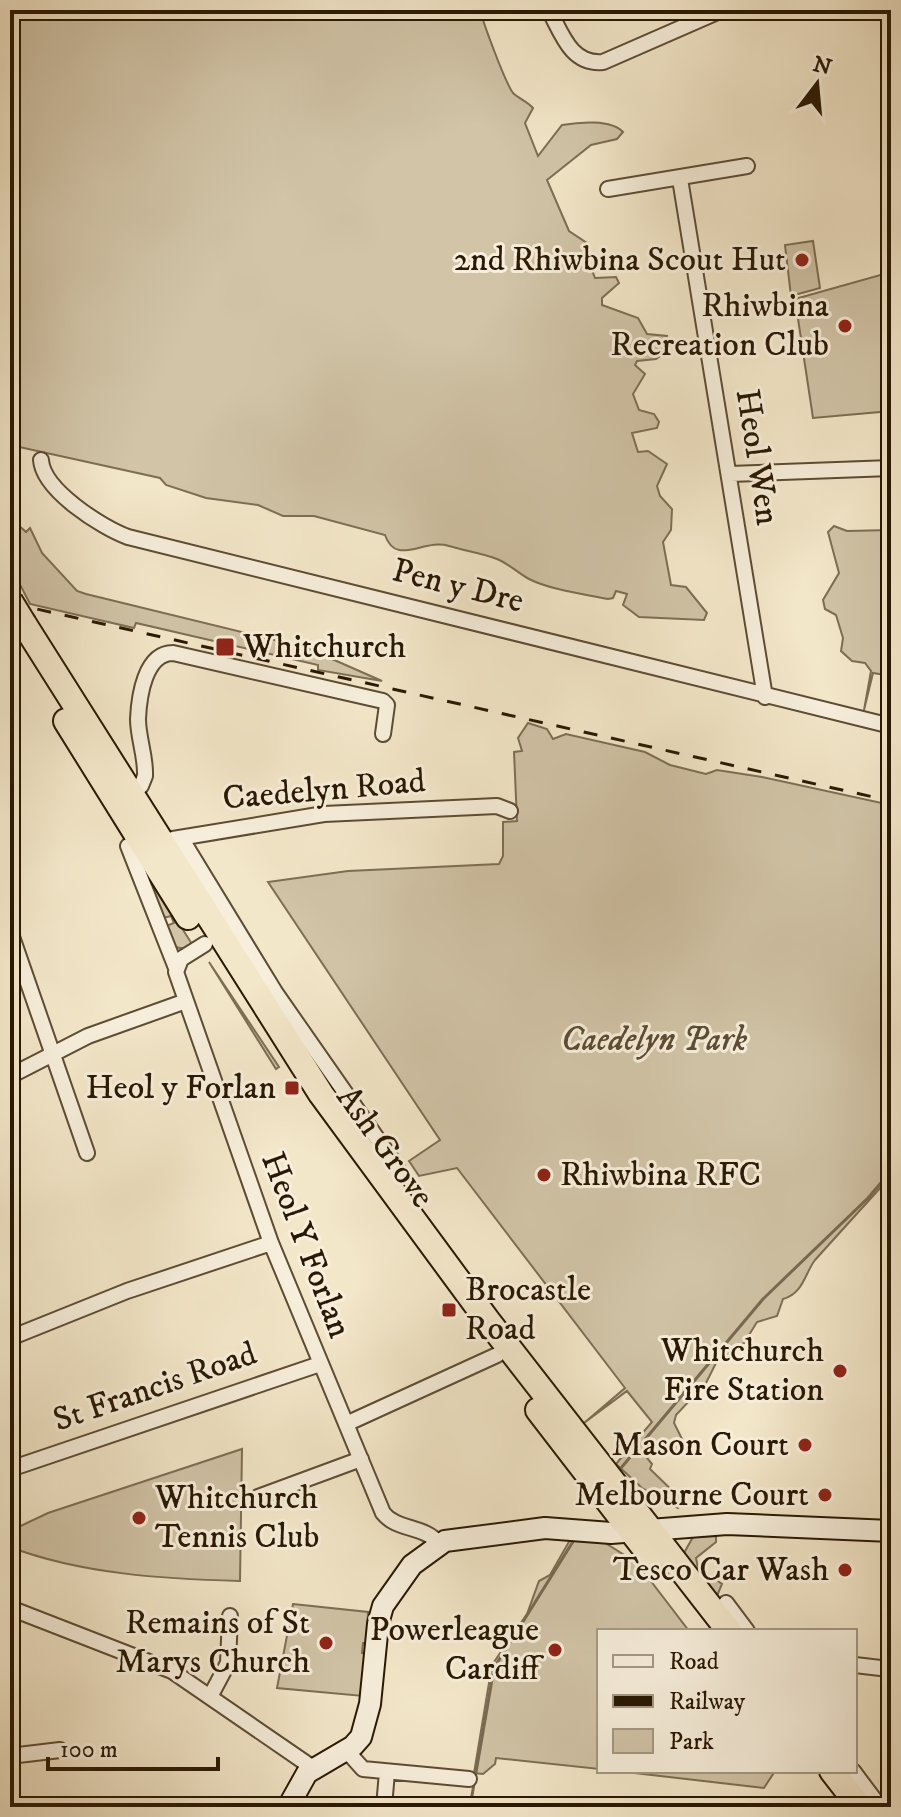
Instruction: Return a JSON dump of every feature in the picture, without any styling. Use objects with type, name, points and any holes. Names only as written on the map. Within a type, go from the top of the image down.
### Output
[{"type":"highway","name":"Ash Grove","points":[[10,601],[17,627],[123,798],[283,1038],[635,1523]]},
{"type":"highway","name":"Ash Grove","points":[[155,844],[205,944],[330,1130],[497,1355],[635,1523]]},
{"type":"highway","points":[[635,1523],[707,1629]]},
{"type":"highway","points":[[635,1523],[727,1629]]},
{"type":"highway","points":[[816,1773],[841,1807]]},
{"type":"highway","points":[[834,1773],[860,1807]]},
{"type":"street","points":[[549,10],[575,55],[592,63],[603,62],[722,10]]},
{"type":"street","points":[[608,189],[747,166]]},
{"type":"street","name":"Heol Wen","points":[[680,179],[765,697]]},
{"type":"street","name":"Pen y Dre","points":[[41,460],[51,485],[107,528],[128,537],[538,636],[765,697],[891,726]]},
{"type":"street","points":[[730,474],[891,468]]},
{"type":"street","points":[[123,798],[145,776],[139,713],[149,670],[160,654],[173,653],[383,701],[387,705],[383,734]]},
{"type":"street","name":"Caedelyn Road","points":[[155,844],[334,813],[497,806],[510,811]]},
{"type":"street","name":"Heol Y Forlan","points":[[155,844],[176,968],[186,1001],[271,1243],[320,1364],[387,1518],[430,1533],[439,1544]]},
{"type":"street","points":[[10,931],[87,1153]]},
{"type":"street","points":[[176,968],[181,959],[205,944]]},
{"type":"street","points":[[10,1076],[108,1028],[186,1001]]},
{"type":"street","points":[[10,1338],[127,1291],[271,1243]]},
{"type":"street","points":[[346,1424],[497,1355]]},
{"type":"street","name":"St Francis Road","points":[[10,1469],[320,1364]]},
{"type":"street","points":[[258,1497],[361,1459]]},
{"type":"street","points":[[288,1807],[301,1779],[361,1737],[368,1719],[378,1624],[383,1606],[412,1565],[439,1544],[460,1537],[545,1528],[554,1531],[710,1518],[727,1524],[891,1531]]},
{"type":"street","points":[[726,1603],[746,1629]]},
{"type":"street","points":[[10,1608],[149,1661],[211,1695],[262,1735],[313,1768]]},
{"type":"street","points":[[211,1695],[228,1663],[230,1616]]},
{"type":"street","points":[[857,1665],[889,1669]]},
{"type":"street","points":[[10,1756],[60,1750]]},
{"type":"street","points":[[346,1750],[358,1766],[387,1772],[469,1779]]},
{"type":"street","points":[[384,1807],[387,1772]]},
{"type":"street","points":[[854,1773],[880,1807]]},
{"type":"green space","points":[[10,10],[480,10],[509,87],[533,108],[525,123],[538,156],[562,125],[603,123],[623,132],[617,139],[591,145],[547,180],[569,231],[590,245],[589,262],[595,278],[616,277],[619,283],[602,298],[602,305],[638,318],[647,334],[667,336],[663,354],[656,359],[637,361],[635,365],[645,374],[633,394],[639,410],[654,414],[659,422],[657,428],[632,433],[638,452],[648,451],[667,464],[657,486],[660,496],[672,509],[671,530],[663,542],[671,585],[686,587],[707,613],[704,620],[639,617],[623,605],[627,594],[616,591],[613,598],[608,599],[557,589],[529,579],[485,555],[440,545],[412,550],[396,549],[385,535],[314,516],[283,516],[258,505],[206,498],[166,485],[160,478],[10,445]]},
{"type":"green space","points":[[813,241],[820,288],[791,296],[785,245]]},
{"type":"green space","name":"Rhiwbina Recreation Club","points":[[891,272],[891,411],[813,418],[795,299]]},
{"type":"green space","points":[[10,508],[19,517],[15,522],[26,532],[30,528],[42,553],[77,591],[307,648],[382,681],[318,670],[318,665],[136,623],[134,628],[30,604],[10,565]]},
{"type":"green space","points":[[834,526],[847,531],[891,530],[891,676],[873,673],[864,710],[871,671],[865,663],[852,661],[841,651],[843,638],[836,615],[825,609],[823,600],[839,573],[828,532]]},
{"type":"green space","name":"Caedelyn Park","points":[[528,723],[547,729],[553,739],[566,734],[645,752],[670,765],[706,774],[717,770],[762,777],[891,805],[891,1176],[815,1260],[795,1293],[783,1299],[777,1316],[757,1322],[744,1343],[717,1361],[706,1383],[676,1415],[674,1423],[683,1441],[681,1455],[676,1457],[660,1448],[647,1458],[652,1464],[650,1469],[681,1499],[682,1505],[678,1508],[642,1488],[616,1464],[652,1422],[627,1391],[584,1423],[625,1388],[457,1168],[419,1176],[409,1161],[440,1140],[268,882],[348,871],[499,864],[503,856],[503,822],[517,821],[514,752],[522,751],[518,738]]},
{"type":"green space","points":[[150,878],[192,944],[187,949],[174,947],[166,926],[174,923],[171,916],[163,918],[147,879]]},
{"type":"green space","points":[[209,962],[279,1067],[276,1069]]},
{"type":"green space","name":"Whitchurch Tennis Club","points":[[242,1449],[240,1581],[182,1579],[94,1569],[10,1547],[10,1531],[48,1513]]},
{"type":"green space","points":[[716,1536],[716,1542],[696,1558],[698,1568],[722,1584],[717,1596],[684,1553],[693,1537]]},
{"type":"green space","name":"Powerleague Cardiff","points":[[570,1540],[602,1541],[637,1563],[687,1629],[597,1629],[597,1769],[496,1758],[495,1764],[483,1774],[474,1773],[492,1665],[527,1614],[539,1581],[550,1575]]},
{"type":"green space","points":[[293,1604],[368,1612],[366,1643],[363,1643],[362,1653],[366,1653],[363,1696],[277,1688]]},
{"type":"green space","points":[[634,1773],[774,1773],[764,1788]]},
{"type":"waterway","points":[[621,1468],[763,1299],[868,1198],[891,1171]]},
{"type":"waterway","points":[[470,1807],[494,1668],[574,1540]]},
{"type":"railway","points":[[10,603],[891,801]]},
{"type":"place","name":"2nd Rhiwbina Scout Hut","points":[[802,260]]},
{"type":"place","name":"Rhiwbina Recreation Club","points":[[845,326]]},
{"type":"place","name":"Whitchurch","points":[[225,647]]},
{"type":"place","name":"Heol y Forlan","points":[[292,1088]]},
{"type":"place","name":"Rhiwbina RFC","points":[[544,1175]]},
{"type":"place","name":"Brocastle Road","points":[[449,1310]]},
{"type":"place","name":"Whitchurch Fire Station","points":[[840,1371]]},
{"type":"place","name":"Mason Court","points":[[805,1445]]},
{"type":"place","name":"Melbourne Court","points":[[825,1495]]},
{"type":"place","name":"Whitchurch Tennis Club","points":[[139,1518]]},
{"type":"place","name":"Tesco Car Wash","points":[[845,1570]]},
{"type":"place","name":"Remains of St Marys Church","points":[[326,1643]]},
{"type":"place","name":"Powerleague Cardiff","points":[[555,1650]]}]
